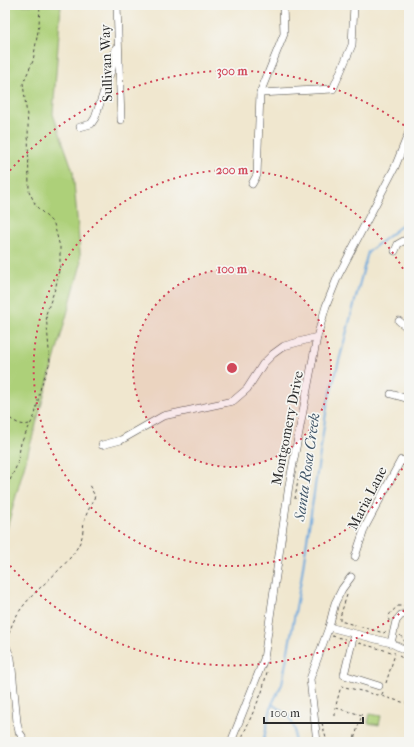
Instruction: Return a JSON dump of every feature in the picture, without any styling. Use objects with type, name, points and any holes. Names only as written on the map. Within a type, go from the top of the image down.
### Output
[{"type":"street","name":"Sullivan Way","points":[[117,5],[121,120]]},
{"type":"street","points":[[252,184],[257,175],[260,93],[284,34],[283,5]]},
{"type":"street","points":[[260,93],[333,89],[352,44],[354,5]]},
{"type":"street","points":[[80,127],[91,124],[95,118],[112,68],[116,46],[119,43]]},
{"type":"street","name":"Montgomery Drive","points":[[231,742],[264,659],[289,485],[318,337],[326,306],[338,276],[395,167],[409,132]]},
{"type":"street","points":[[395,250],[398,244],[409,238]]},
{"type":"street","points":[[398,321],[409,328]]},
{"type":"street","points":[[102,445],[121,440],[163,416],[233,401],[247,389],[263,364],[273,354],[284,346],[318,337]]},
{"type":"street","points":[[391,394],[409,399]]},
{"type":"street","name":"Maria Lane","points":[[355,557],[365,527],[401,460],[409,463]]},
{"type":"street","points":[[317,742],[310,679],[329,627],[335,603],[342,589],[351,577]]},
{"type":"street","points":[[391,643],[396,621],[401,614],[409,613]]},
{"type":"street","points":[[329,627],[353,638],[391,643],[409,652]]},
{"type":"street","points":[[353,638],[344,675],[379,686]]},
{"type":"street","points":[[6,645],[14,678],[17,722],[22,736]]},
{"type":"path","points":[[5,491],[18,464],[21,443],[35,415],[41,386],[50,362],[46,314],[56,286],[60,265],[60,247],[54,224],[36,206],[29,191],[28,124],[23,83],[34,56],[39,25],[40,5]]},
{"type":"path","points":[[5,415],[15,422],[24,425],[30,424]]},
{"type":"path","points":[[294,502],[298,479]]},
{"type":"path","points":[[6,645],[9,632],[30,597],[65,564],[81,540],[85,520],[95,496],[89,485]]},
{"type":"path","points":[[348,591],[340,621],[384,633],[388,629]]},
{"type":"path","points":[[389,625],[388,617],[391,612],[398,606],[409,607]]},
{"type":"path","points":[[399,634],[401,638],[407,642],[402,649]]},
{"type":"path","points":[[330,642],[332,635],[353,638],[396,653],[409,662]]},
{"type":"path","points":[[381,696],[396,653]]},
{"type":"path","points":[[240,742],[262,692],[268,670]]},
{"type":"path","points":[[334,716],[341,686],[409,704]]},
{"type":"path","points":[[335,708],[362,715],[353,742]]},
{"type":"path","points":[[321,718],[326,742]]},
{"type":"path","points":[[355,742],[356,740],[362,742]]},
{"type":"green space","points":[[5,5],[61,5],[53,114],[73,171],[81,264],[5,535]]},
{"type":"green space","points":[[370,714],[381,716],[379,725],[368,723]]},
{"type":"waterway","name":"Santa Rosa Creek","points":[[263,742],[272,704],[282,684],[301,580],[327,406],[368,252],[401,226],[409,212]]},
{"type":"waterway","points":[[272,704],[289,716],[295,730],[294,742]]}]
